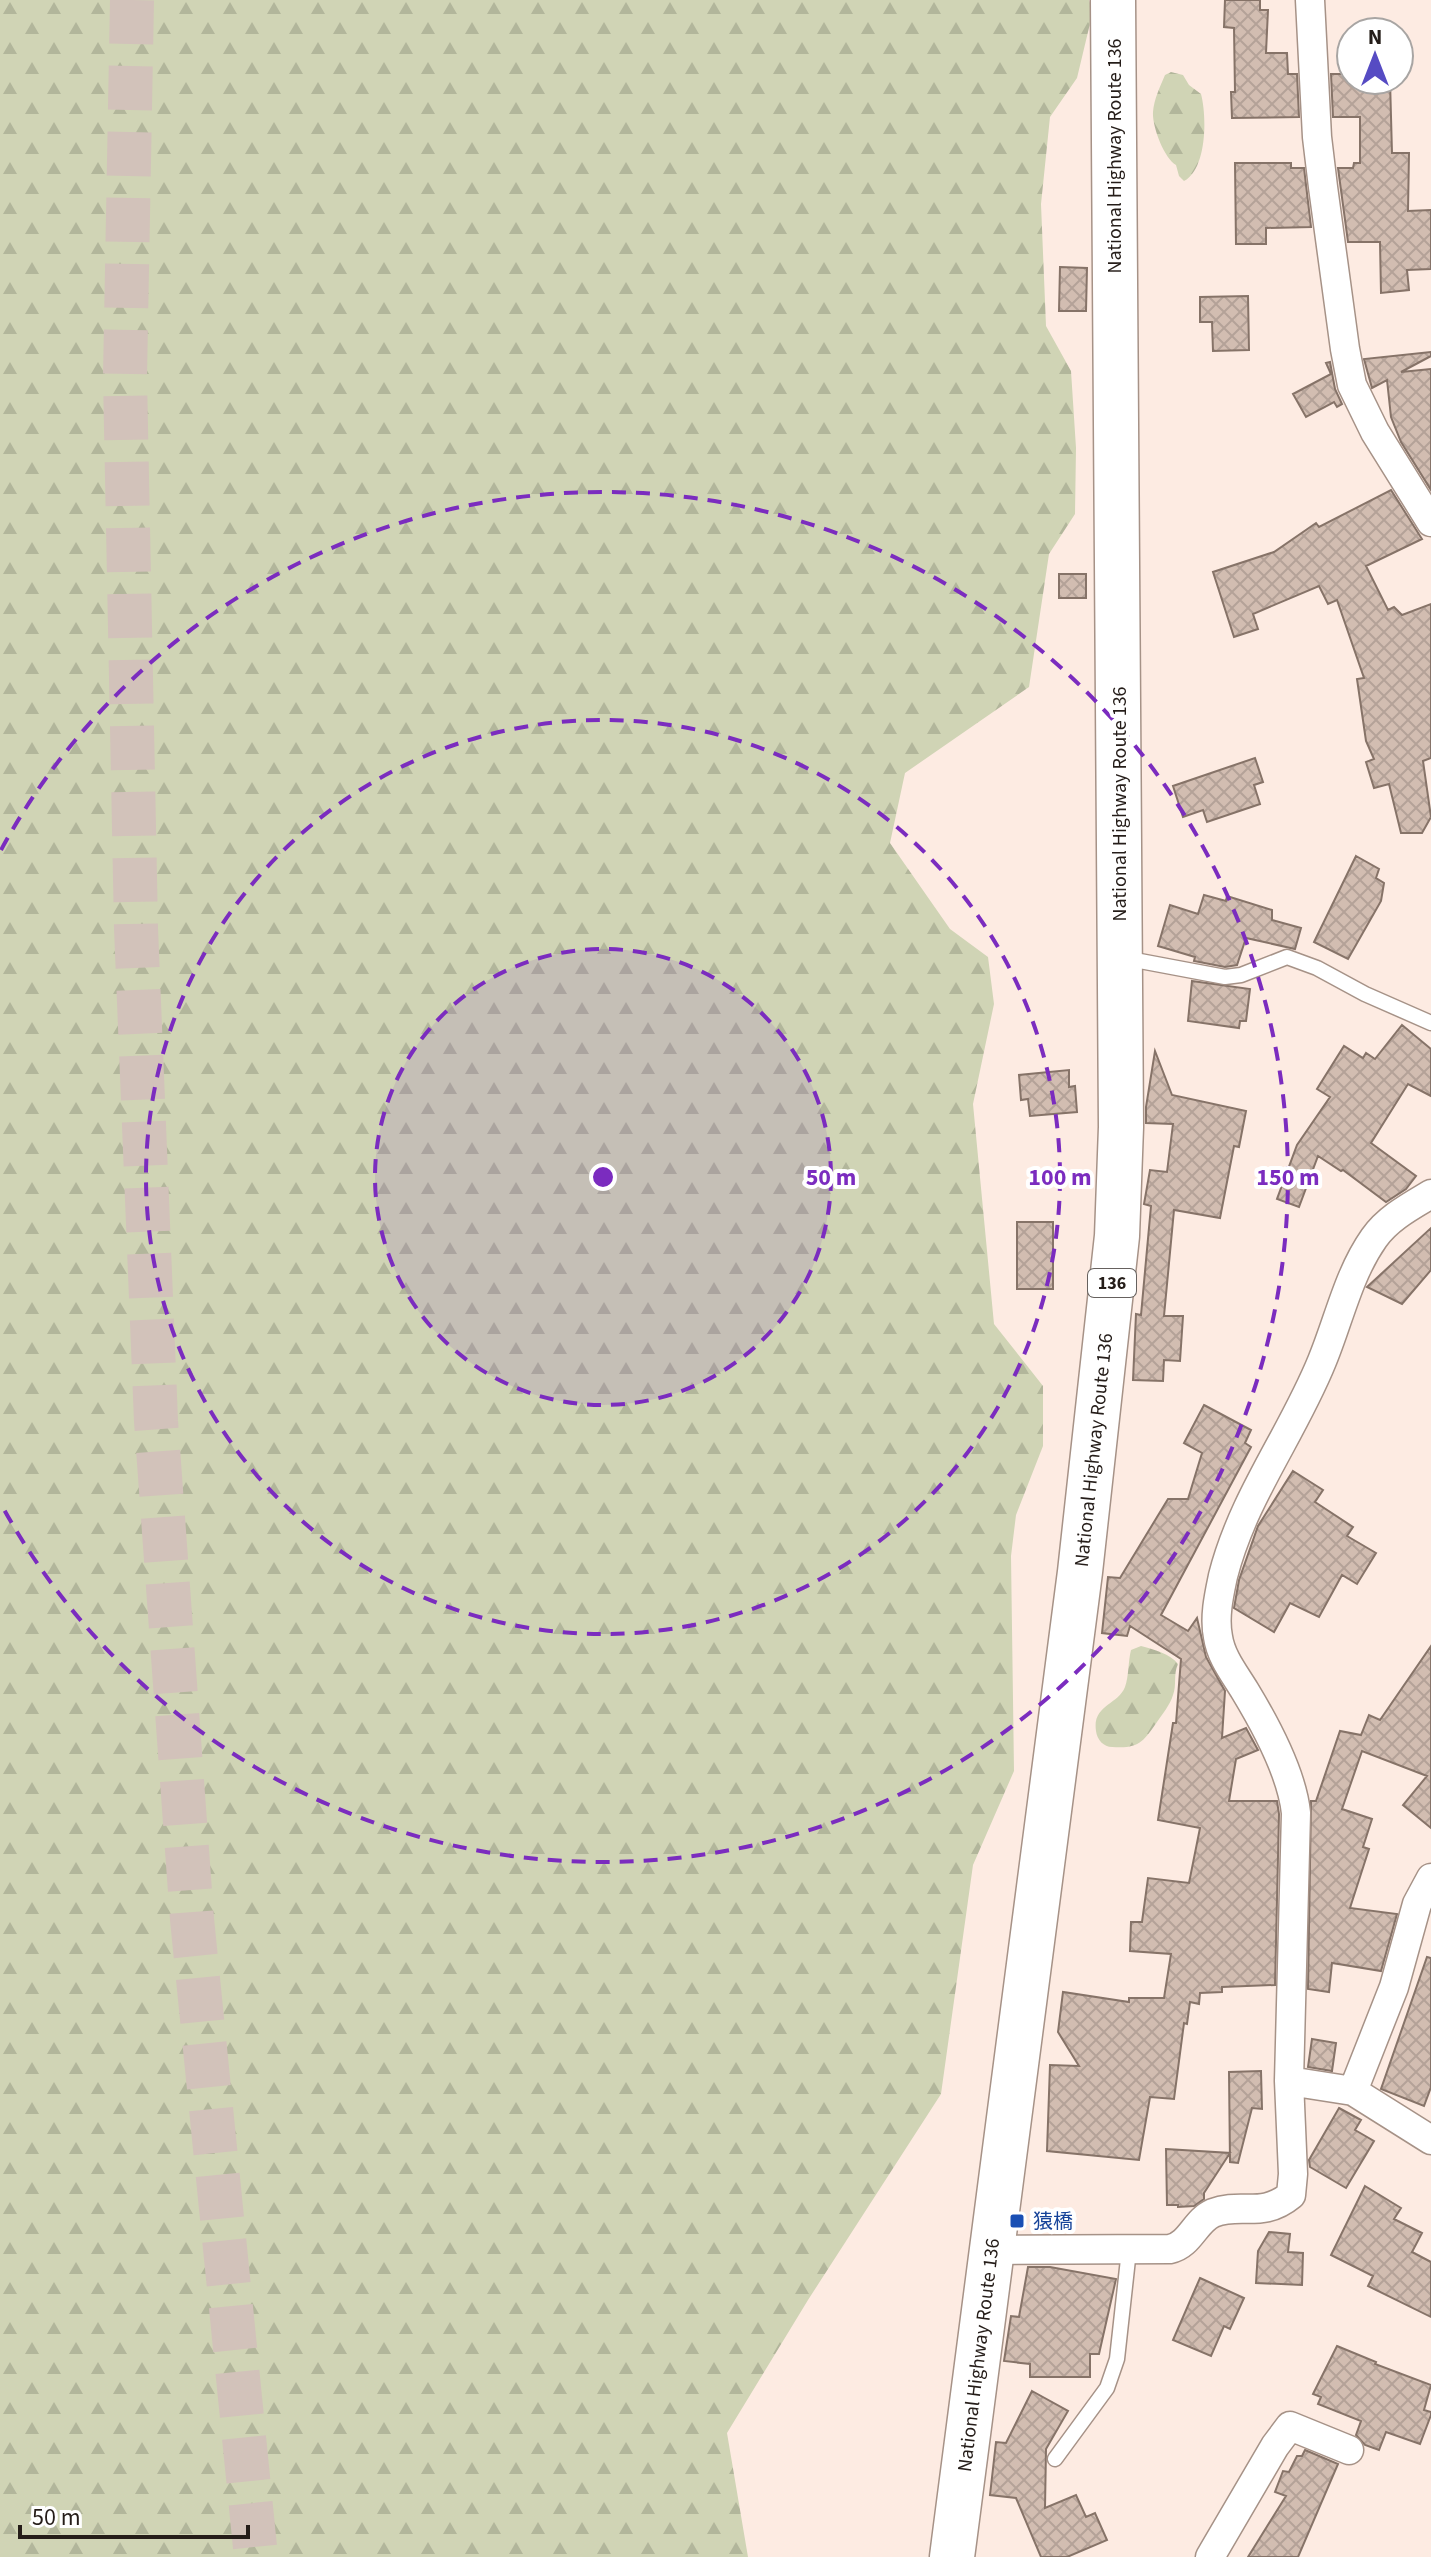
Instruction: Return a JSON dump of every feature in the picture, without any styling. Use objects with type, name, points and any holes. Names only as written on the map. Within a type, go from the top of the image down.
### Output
[{"type":"highway","name":"National Highway Route 136","points":[[952,2557],[1080,1572],[1117,1236],[1121,1127],[1113,0]]},
{"type":"street","points":[[1310,0],[1317,137],[1352,385],[1375,432],[1431,522]]},
{"type":"street","points":[[992,2250],[1178,2247],[1201,2222],[1217,2212],[1268,2209],[1291,2195],[1289,2081],[1296,1813],[1293,1793],[1257,1712],[1224,1658],[1218,1637],[1217,1615],[1221,1587],[1239,1526],[1321,1364],[1365,1250],[1376,1234],[1397,1214],[1431,1194]]},
{"type":"street","points":[[1353,2091],[1394,1987],[1417,1904],[1431,1878]]},
{"type":"street","points":[[1289,2081],[1353,2091],[1431,2140]]},
{"type":"street","points":[[1210,2557],[1290,2426],[1349,2450]]},
{"type":"lane","points":[[1120,958],[1225,977],[1241,975],[1287,957],[1317,968],[1365,994],[1431,1023]]},
{"type":"lane","points":[[1055,2459],[1107,2388],[1117,2359],[1129,2250]]},
{"type":"green space","points":[[0,0],[1089,0],[1093,11],[1077,78],[1050,117],[1041,204],[1046,326],[1071,371],[1076,448],[1075,514],[1049,554],[1029,687],[905,773],[890,843],[950,929],[988,957],[994,1004],[973,1104],[994,1324],[1043,1386],[1043,1446],[1016,1515],[1011,1556],[1014,1771],[973,1865],[941,2094],[808,2300],[727,2433],[748,2557],[0,2557]]},
{"type":"green space","points":[[1171,72],[1183,75],[1189,85],[1201,94],[1203,104],[1201,154],[1192,175],[1184,181],[1163,149],[1153,118],[1165,75]]},
{"type":"green space","points":[[1141,1646],[1156,1650],[1178,1664],[1173,1695],[1152,1729],[1139,1743],[1128,1747],[1106,1746],[1097,1734],[1098,1716],[1122,1693],[1131,1650]]},
{"type":"building","points":[[1225,0],[1260,0],[1260,10],[1268,10],[1266,53],[1287,53],[1288,74],[1297,74],[1299,117],[1232,118],[1231,92],[1235,92],[1234,28],[1224,27]]},
{"type":"building","points":[[1331,74],[1335,74],[1335,96],[1390,96],[1392,153],[1409,153],[1408,211],[1431,210],[1431,269],[1407,270],[1409,290],[1381,293],[1380,242],[1348,242],[1338,168],[1353,168],[1354,163],[1360,163],[1360,117],[1333,117]]},
{"type":"building","points":[[1235,163],[1291,163],[1291,168],[1304,168],[1311,227],[1266,228],[1266,244],[1236,244]]},
{"type":"building","points":[[1060,267],[1087,268],[1086,311],[1059,311]]},
{"type":"building","points":[[1248,296],[1249,350],[1213,351],[1212,322],[1200,322],[1200,297]]},
{"type":"building","points":[[1431,352],[1431,356],[1401,372],[1431,369],[1431,490],[1401,442],[1391,417],[1387,380],[1372,388],[1364,359]]},
{"type":"building","points":[[1330,362],[1335,389],[1342,404],[1337,407],[1334,402],[1306,417],[1293,394],[1331,374],[1326,363]]},
{"type":"building","points":[[1391,490],[1422,539],[1366,566],[1388,610],[1394,607],[1402,615],[1431,604],[1431,758],[1423,761],[1431,817],[1422,833],[1401,833],[1389,784],[1374,788],[1366,762],[1374,759],[1366,741],[1357,679],[1364,678],[1337,600],[1328,604],[1319,586],[1253,614],[1258,629],[1234,637],[1213,572],[1274,552],[1316,523],[1319,527]]},
{"type":"building","points":[[1059,574],[1086,574],[1086,598],[1059,598]]},
{"type":"building","points":[[1255,758],[1263,782],[1254,785],[1260,804],[1207,822],[1203,810],[1183,817],[1173,786]]},
{"type":"building","points":[[1356,856],[1379,869],[1376,878],[1384,883],[1381,901],[1348,959],[1314,942]]},
{"type":"building","points":[[1204,895],[1226,901],[1227,896],[1272,910],[1272,920],[1301,928],[1295,949],[1246,938],[1237,965],[1225,967],[1194,961],[1195,957],[1158,946],[1170,905],[1198,914]]},
{"type":"building","points":[[1192,981],[1250,989],[1246,1021],[1240,1021],[1239,1028],[1188,1021]]},
{"type":"building","points":[[1402,1025],[1431,1049],[1431,1096],[1408,1084],[1371,1143],[1416,1176],[1406,1189],[1386,1202],[1343,1170],[1318,1156],[1299,1207],[1277,1199],[1297,1145],[1330,1097],[1317,1089],[1344,1046],[1363,1058],[1366,1053],[1375,1059]]},
{"type":"building","points":[[1155,1051],[1172,1095],[1246,1111],[1239,1147],[1234,1146],[1220,1218],[1174,1210],[1164,1316],[1183,1316],[1180,1361],[1164,1360],[1163,1381],[1133,1380],[1136,1314],[1141,1315],[1151,1206],[1144,1204],[1150,1170],[1167,1172],[1173,1124],[1146,1123]]},
{"type":"building","points":[[1069,1070],[1069,1087],[1075,1086],[1077,1112],[1030,1116],[1028,1099],[1021,1100],[1019,1075]]},
{"type":"building","points":[[1017,1222],[1053,1222],[1053,1289],[1017,1289]]},
{"type":"building","points":[[1431,1228],[1431,1270],[1402,1304],[1367,1287]]},
{"type":"building","points":[[1204,1405],[1251,1430],[1245,1443],[1251,1447],[1161,1615],[1188,1631],[1197,1618],[1206,1657],[1225,1691],[1222,1738],[1246,1728],[1258,1750],[1236,1759],[1229,1801],[1277,1801],[1275,1985],[1222,1987],[1222,1992],[1200,1993],[1199,2004],[1190,2002],[1187,2024],[1184,2023],[1174,2099],[1150,2097],[1139,2160],[1047,2151],[1050,2065],[1079,2066],[1058,2032],[1063,1992],[1129,2002],[1129,1998],[1164,1998],[1171,1954],[1130,1951],[1131,1922],[1142,1922],[1148,1878],[1189,1883],[1200,1828],[1158,1820],[1173,1723],[1176,1723],[1181,1659],[1130,1626],[1127,1636],[1102,1633],[1108,1577],[1120,1578],[1168,1499],[1188,1499],[1202,1453],[1184,1443]]},
{"type":"building","points":[[1293,1471],[1323,1490],[1315,1502],[1353,1527],[1347,1536],[1376,1553],[1357,1584],[1342,1575],[1319,1617],[1290,1603],[1274,1632],[1234,1608],[1239,1580],[1258,1526]]},
{"type":"building","points":[[1431,1646],[1431,1828],[1403,1805],[1427,1776],[1362,1751],[1342,1809],[1372,1819],[1363,1847],[1369,1849],[1350,1908],[1397,1914],[1381,1971],[1332,1963],[1329,1992],[1308,1989],[1311,1801],[1316,1801],[1340,1731],[1361,1735],[1369,1715],[1380,1720]]},
{"type":"building","points":[[1427,1957],[1431,1958],[1431,2087],[1424,2106],[1381,2089]]},
{"type":"building","points":[[1312,2039],[1336,2043],[1332,2071],[1308,2067]]},
{"type":"building","points":[[1261,2071],[1262,2109],[1252,2108],[1238,2163],[1230,2162],[1229,2072]]},
{"type":"building","points":[[1339,2108],[1361,2120],[1355,2130],[1374,2141],[1346,2188],[1310,2167],[1309,2160]]},
{"type":"building","points":[[1166,2149],[1230,2153],[1204,2193],[1204,2199],[1194,2206],[1178,2207],[1167,2205]]},
{"type":"building","points":[[1365,2186],[1401,2208],[1394,2219],[1422,2233],[1412,2252],[1431,2262],[1431,2317],[1368,2286],[1373,2276],[1331,2255]]},
{"type":"building","points":[[1269,2232],[1290,2234],[1288,2252],[1303,2253],[1302,2285],[1256,2283],[1258,2251]]},
{"type":"building","points":[[1028,2267],[1050,2267],[1116,2279],[1099,2354],[1090,2354],[1090,2377],[1030,2377],[1030,2364],[1004,2361],[1011,2316],[1019,2317]]},
{"type":"building","points":[[1200,2278],[1244,2298],[1230,2329],[1224,2326],[1211,2356],[1173,2340]]},
{"type":"building","points":[[1337,2346],[1431,2385],[1424,2410],[1431,2412],[1431,2415],[1420,2444],[1386,2432],[1379,2450],[1365,2445],[1356,2435],[1361,2421],[1318,2404],[1321,2397],[1313,2394]]},
{"type":"building","points":[[1032,2391],[1068,2411],[1046,2449],[1045,2508],[1076,2495],[1086,2517],[1095,2513],[1107,2540],[1067,2557],[1041,2557],[1016,2498],[990,2495],[996,2442],[1006,2443]]},
{"type":"building","points":[[1305,2450],[1338,2464],[1298,2557],[1248,2557],[1286,2496],[1275,2492],[1283,2471],[1289,2472],[1297,2456],[1302,2456]]},
{"type":"tunnel","points":[[132,0],[125,377],[136,928],[156,1421],[192,1919],[256,2557]]},
{"type":"place","name":"猿橋","points":[[1017,2221]]}]
